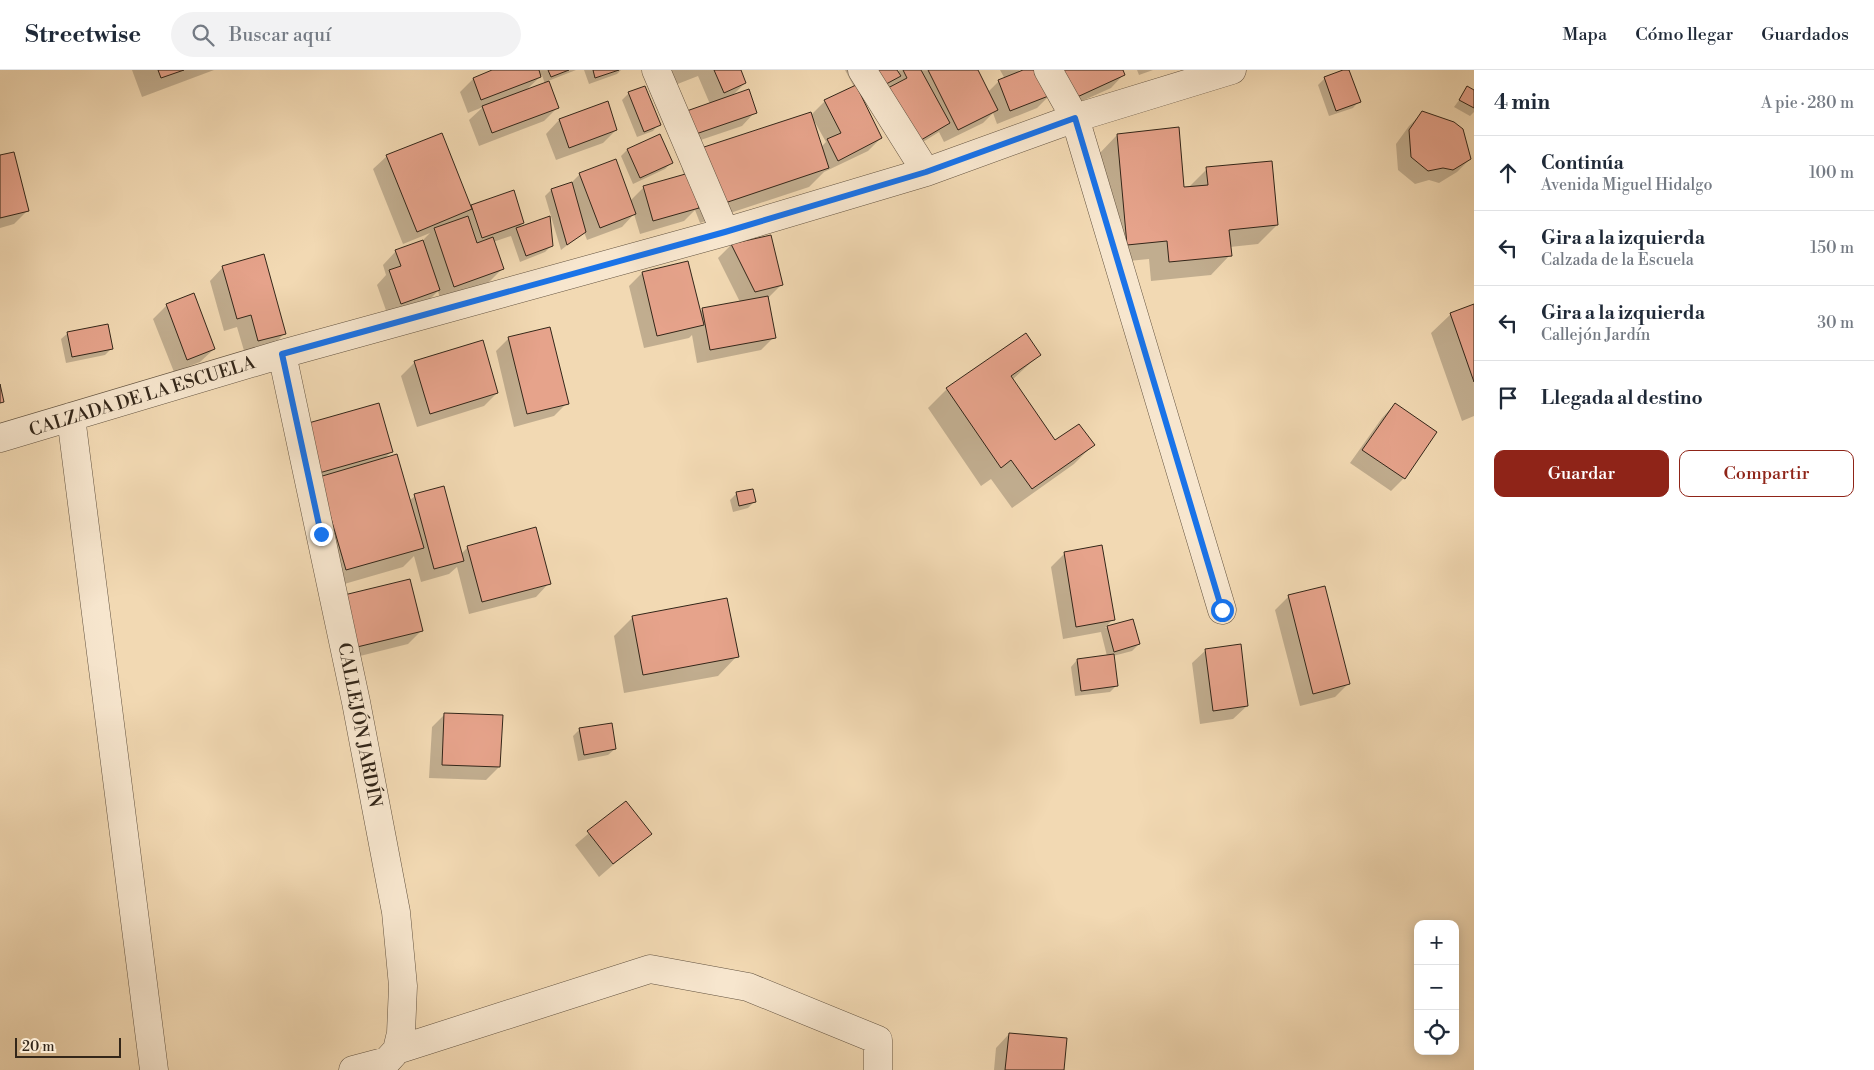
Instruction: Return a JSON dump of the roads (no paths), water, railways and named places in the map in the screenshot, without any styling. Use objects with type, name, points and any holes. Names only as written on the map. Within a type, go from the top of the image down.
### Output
[{"type":"street","points":[[656,70],[725,232]]},
{"type":"street","points":[[862,70],[926,172]]},
{"type":"street","points":[[1048,70],[1075,118],[1222,610]]},
{"type":"street","name":"CALZADA DE LA ESCUELA","points":[[0,438],[282,354],[725,232],[926,172],[1075,118],[1232,70]]},
{"type":"street","name":"CALLEJÓN JARDÍN","points":[[282,354],[356,702],[396,912],[403,986],[401,1032],[398,1050]]},
{"type":"street","points":[[71,417],[154,1070]]},
{"type":"street","points":[[353,1070],[387,1061],[398,1050],[650,969],[748,987],[878,1040],[878,1070]]}]
